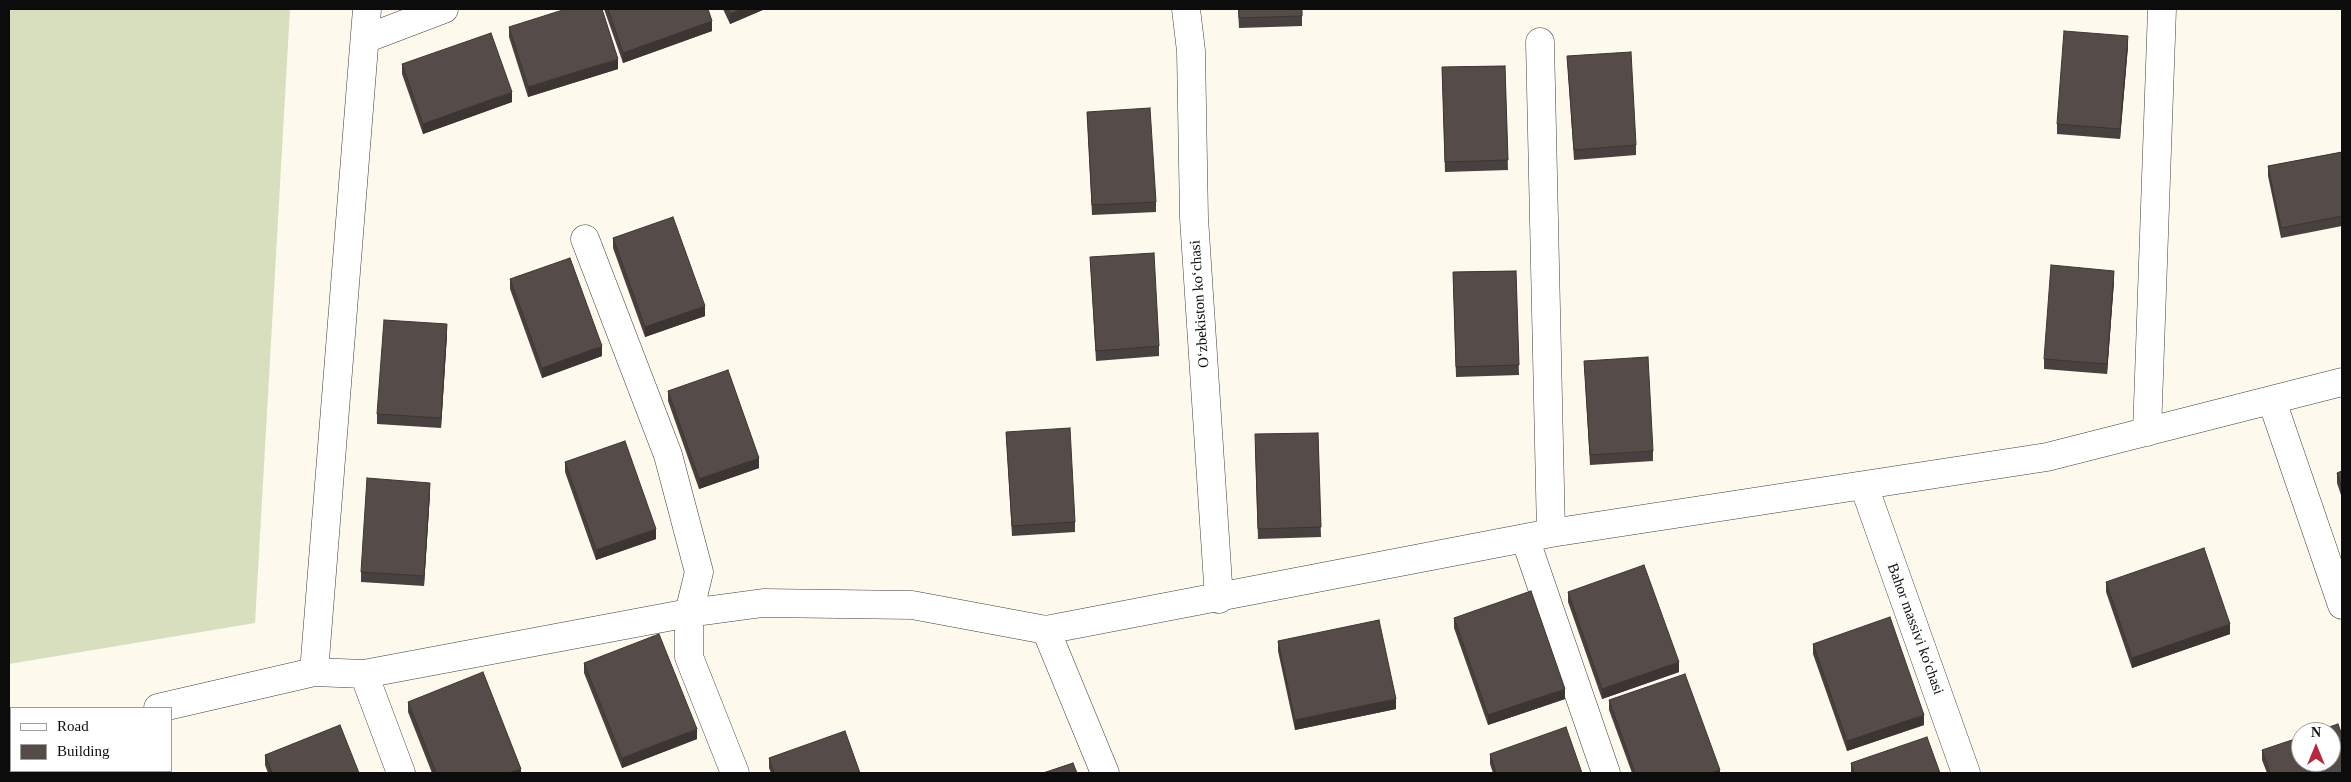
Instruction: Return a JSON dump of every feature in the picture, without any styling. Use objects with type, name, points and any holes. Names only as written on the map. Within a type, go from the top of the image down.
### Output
[{"type":"street","points":[[314,672],[367,9]]},
{"type":"street","points":[[365,39],[444,9]]},
{"type":"street","name":"O‘zbekiston ko‘chasi","points":[[1186,9],[1190,52],[1194,218],[1219,599]]},
{"type":"street","points":[[2148,432],[2162,9]]},
{"type":"street","points":[[1540,42],[1538,536],[1606,773]]},
{"type":"street","points":[[585,239],[668,455],[699,572],[689,613],[689,657],[735,773]]},
{"type":"street","points":[[162,707],[314,672],[364,674],[689,613],[763,603],[912,605],[1046,630],[1219,599],[1538,536],[2047,457],[2342,382]]},
{"type":"street","points":[[2272,401],[2342,605]]},
{"type":"street","name":"Bahor massivi ko'chasi","points":[[1864,486],[1966,773]]},
{"type":"street","points":[[1046,630],[1105,773]]},
{"type":"street","points":[[364,674],[402,773]]},
{"type":"green space","points":[[9,9],[290,9],[255,623],[9,664]]},
{"type":"building","points":[[566,9],[602,9],[618,59],[528,87],[509,27]]},
{"type":"building","points":[[608,9],[708,9],[712,21],[623,53]]},
{"type":"building","points":[[728,9],[742,9],[730,14]]},
{"type":"building","points":[[1239,9],[1302,9],[1302,16],[1239,18]]},
{"type":"building","points":[[2064,31],[2128,36],[2120,129],[2057,124]]},
{"type":"building","points":[[491,33],[512,92],[423,124],[402,64]]},
{"type":"building","points":[[1631,52],[1636,145],[1574,150],[1567,56]]},
{"type":"building","points":[[1505,66],[1508,160],[1445,162],[1442,67]]},
{"type":"building","points":[[1150,108],[1156,202],[1092,205],[1087,112]]},
{"type":"building","points":[[2342,152],[2342,216],[2281,228],[2268,166]]},
{"type":"building","points":[[673,217],[705,306],[645,327],[613,238]]},
{"type":"building","points":[[1154,253],[1159,346],[1096,351],[1090,257]]},
{"type":"building","points":[[570,258],[602,346],[542,368],[510,279]]},
{"type":"building","points":[[2051,265],[2114,271],[2107,364],[2044,359]]},
{"type":"building","points":[[1516,271],[1519,365],[1456,367],[1453,272]]},
{"type":"building","points":[[384,320],[447,324],[441,418],[377,414]]},
{"type":"building","points":[[1648,357],[1653,451],[1590,455],[1584,361]]},
{"type":"building","points":[[728,370],[759,458],[699,479],[668,391]]},
{"type":"building","points":[[1070,428],[1075,522],[1012,526],[1006,432]]},
{"type":"building","points":[[1318,433],[1321,527],[1258,529],[1255,434]]},
{"type":"building","points":[[625,441],[656,529],[596,550],[565,462]]},
{"type":"building","points":[[2342,471],[2342,488],[2337,473]]},
{"type":"building","points":[[367,478],[430,483],[424,576],[361,572]]},
{"type":"building","points":[[2204,548],[2230,624],[2132,658],[2106,582]]},
{"type":"building","points":[[1644,565],[1679,662],[1602,689],[1568,592]]},
{"type":"building","points":[[1531,591],[1565,689],[1488,715],[1454,618]]},
{"type":"building","points":[[1890,617],[1924,715],[1847,741],[1813,644]]},
{"type":"building","points":[[1379,620],[1396,699],[1295,720],[1278,641]]},
{"type":"building","points":[[659,634],[697,729],[622,758],[584,663]]},
{"type":"building","points":[[483,672],[521,769],[509,773],[436,773],[408,702]]},
{"type":"building","points":[[1685,674],[1720,770],[1711,773],[1635,773],[1609,700]]},
{"type":"building","points":[[340,725],[359,773],[272,773],[265,755]]},
{"type":"building","points":[[1566,727],[1582,773],[1496,773],[1490,754]]},
{"type":"building","points":[[845,731],[860,773],[774,773],[769,758]]},
{"type":"building","points":[[2341,732],[2342,773],[2270,773],[2262,750],[2291,740],[2291,772],[2341,772]]},
{"type":"building","points":[[1927,737],[1940,773],[1854,773],[1851,763]]},
{"type":"building","points":[[1073,763],[1077,773],[1043,773]]}]
